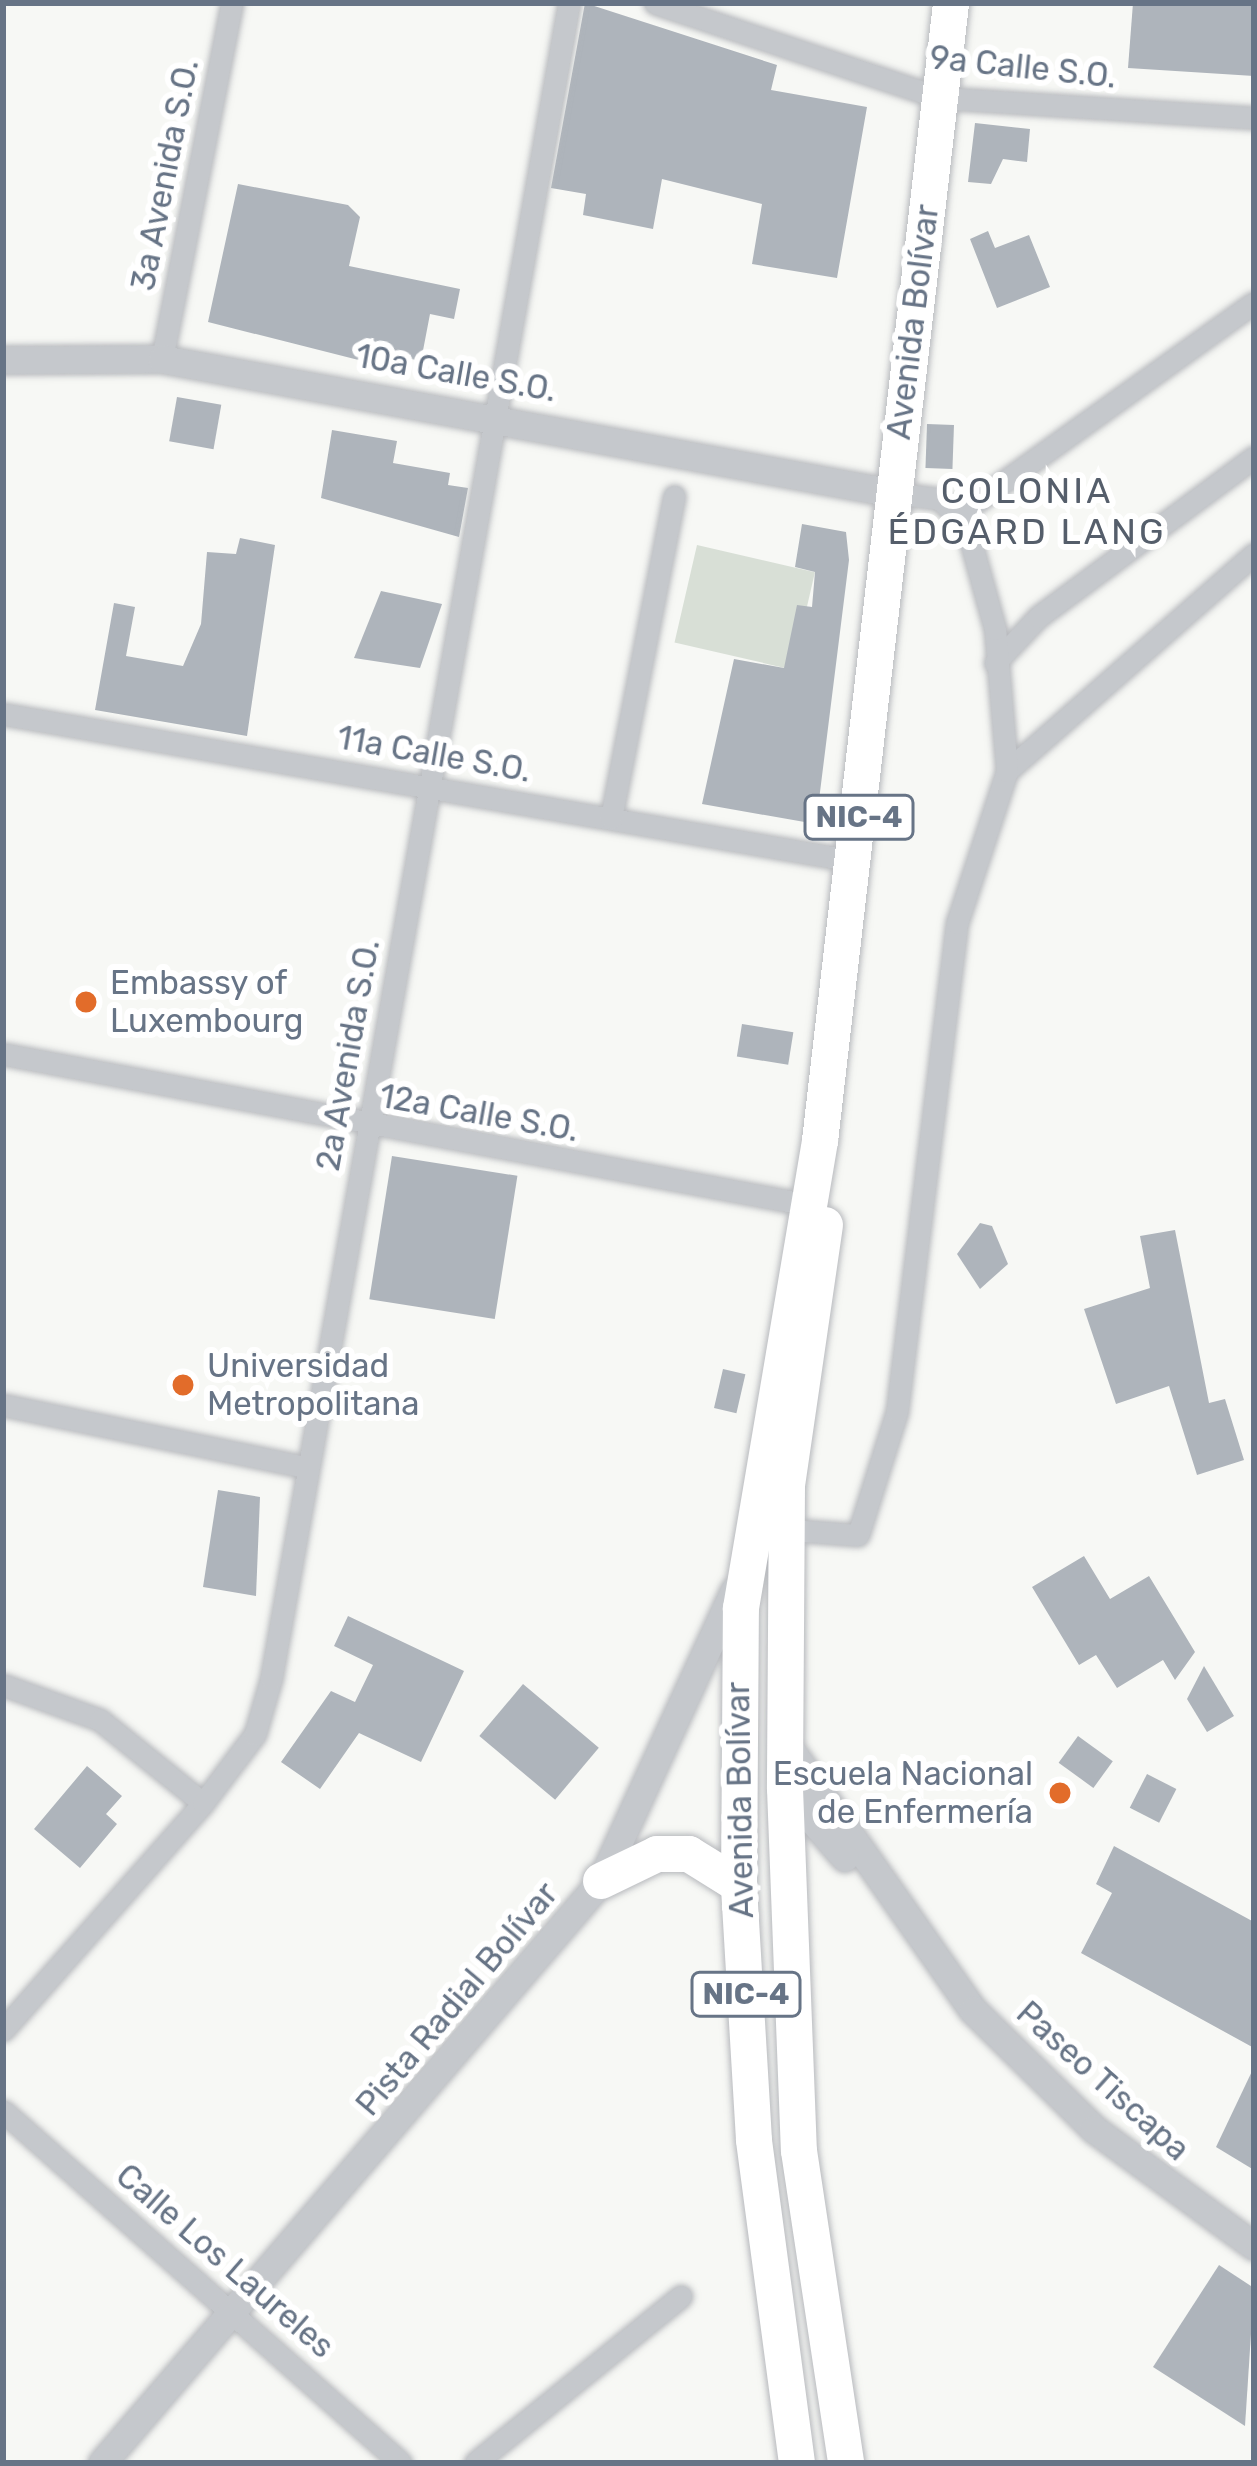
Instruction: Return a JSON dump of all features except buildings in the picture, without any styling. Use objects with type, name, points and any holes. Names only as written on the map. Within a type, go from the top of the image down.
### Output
[{"type":"highway","name":"Avenida Bolívar","points":[[797,2463],[754,2140],[739,1885],[748,1537],[804,1204],[820,1141],[951,3]]},
{"type":"highway","name":"Avenida Bolívar","points":[[820,1141],[827,1206],[787,1531],[785,1789],[799,2151],[846,2463]]},
{"type":"highway","points":[[804,1204],[818,1214],[816,1284]]},
{"type":"highway","points":[[601,1881],[657,1853],[716,1863],[739,1885]]},
{"type":"street","name":"3a Avenida S.O.","points":[[162,359],[232,3]]},
{"type":"street","name":"2a Avenida S.O.","points":[[3,2030],[202,1803],[255,1734],[369,1128],[569,3]]},
{"type":"street","name":"9a Calle S.O.","points":[[655,3],[940,98],[1254,118]]},
{"type":"street","points":[[956,516],[1254,303]]},
{"type":"street","name":"10a Calle S.O.","points":[[3,360],[162,359],[497,416],[893,493]]},
{"type":"street","points":[[995,663],[1038,617],[1254,457]]},
{"type":"street","points":[[748,1537],[787,1531],[858,1535],[897,1412],[957,922],[1007,771],[995,629],[956,516],[940,499],[893,493]]},
{"type":"street","points":[[611,818],[674,496]]},
{"type":"street","points":[[1007,771],[1254,554]]},
{"type":"street","name":"11a Calle S.O.","points":[[3,714],[854,862]]},
{"type":"street","name":"12a Calle S.O.","points":[[3,1054],[369,1128],[804,1204]]},
{"type":"street","points":[[3,1405],[306,1467]]},
{"type":"street","name":"Pista Radial Bolívar","points":[[102,2463],[601,1881],[705,1673],[748,1537]]},
{"type":"street","points":[[3,1685],[100,1720],[202,1803]]},
{"type":"street","name":"Paseo Tiscapa","points":[[785,1742],[922,1947]]},
{"type":"street","name":"Paseo Tiscapa","points":[[785,1789],[922,1947],[1094,2129],[1254,2246]]},
{"type":"street","name":"Calle Los Laureles","points":[[3,2111],[236,2311],[401,2463]]},
{"type":"street","points":[[475,2463],[681,2296]]},
{"type":"street","points":[[115,2463],[129,2430]]},
{"type":"shaded area","points":[[697,545],[815,572],[792,670],[675,642]]},
{"type":"place","name":"Embassy of Luxembourg","points":[[86,1002]]},
{"type":"place","name":"Universidad Metropolitana","points":[[183,1385]]},
{"type":"place","name":"Escuela Nacional de Enfermería","points":[[1060,1793]]},
{"type":"district","name":"COLONIA ÉDGARD LANG","points":[[1027,510]]}]
